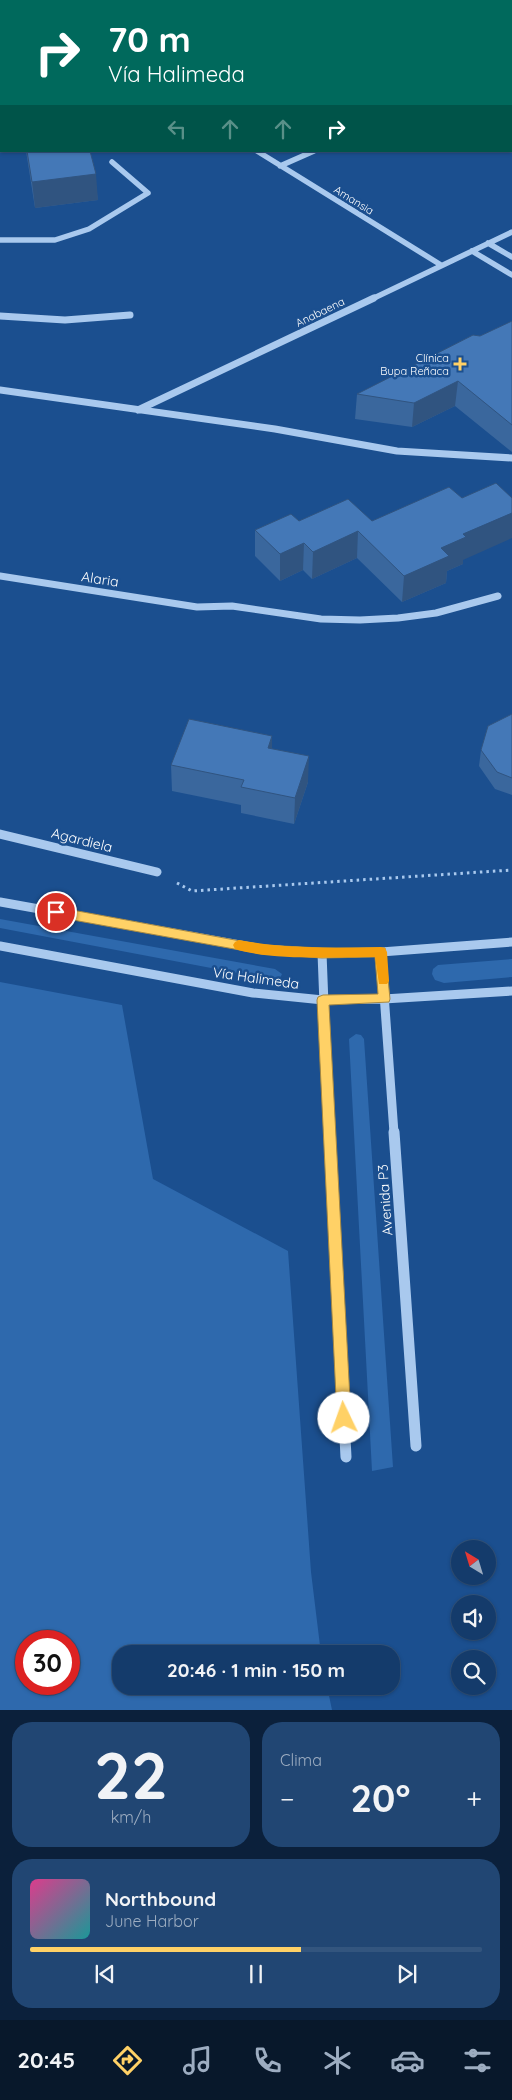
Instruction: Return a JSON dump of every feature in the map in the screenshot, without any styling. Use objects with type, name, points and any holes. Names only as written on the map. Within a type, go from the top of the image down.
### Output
[{"type":"street","name":"Amansia","points":[[259,152],[441,265]]},
{"type":"street","points":[[280,166],[312,152]]},
{"type":"street","points":[[0,240],[55,240],[89,229],[148,193],[112,162]]},
{"type":"street","name":"Anabaena","points":[[137,411],[512,232]]},
{"type":"street","points":[[488,243],[512,257]]},
{"type":"street","points":[[472,251],[512,275]]},
{"type":"street","points":[[0,316],[54,321],[105,319],[130,315]]},
{"type":"street","points":[[0,390],[275,430],[397,451],[512,458]]},
{"type":"street","name":"Alaria","points":[[0,576],[197,607],[232,606],[321,619],[360,620],[398,618],[436,613],[498,596]]},
{"type":"street","name":"Agardiela","points":[[0,834],[157,872]]},
{"type":"street","points":[[0,902],[262,949],[322,953],[381,952],[512,942]]},
{"type":"street","name":"Vía Halimeda","points":[[0,946],[253,993],[323,1000],[384,999],[512,991]]},
{"type":"street","name":"Avenida P3","points":[[381,952],[416,1446]]},
{"type":"street","points":[[322,953],[346,1457]]},
{"type":"path","points":[[157,872],[192,891],[512,870]]},
{"type":"shaded area","points":[[0,919],[275,969],[282,974],[280,978],[275,980],[0,928]]},
{"type":"shaded area","points":[[512,959],[512,977],[444,983],[435,980],[432,974],[433,969],[438,965]]},
{"type":"shaded area","points":[[0,982],[122,1005],[153,1179],[288,1251],[311,1572],[320,1645],[112,1645],[112,1695],[329,1695],[332,1710],[0,1710]]},
{"type":"shaded area","points":[[356,1034],[361,1035],[364,1039],[393,1467],[372,1471],[349,1039]]},
{"type":"building","points":[[27,152],[90,152],[96,174],[32,182]]},
{"type":"building","points":[[512,321],[512,425],[458,381],[414,403],[357,394],[473,335],[480,336]]},
{"type":"building","points":[[496,483],[512,498],[512,513],[463,534],[466,537],[441,548],[449,556],[404,576],[358,531],[313,552],[304,543],[280,554],[255,530],[291,514],[299,521],[348,499],[372,521],[449,487],[462,498]]},
{"type":"building","points":[[512,714],[512,778],[497,772],[481,750],[488,726]]},
{"type":"building","points":[[189,719],[272,736],[268,748],[309,756],[295,798],[241,787],[244,780],[171,765]]},
{"type":"slow traffic","points":[[239,945],[262,949],[322,953],[381,952],[383,981]]},
{"type":"place","name":"Clínica Bupa Reñaca","points":[[460,364]]},
{"type":"route","points":[[56,912],[262,949],[322,953],[381,952],[384,999],[323,1000],[344,1418]]}]
